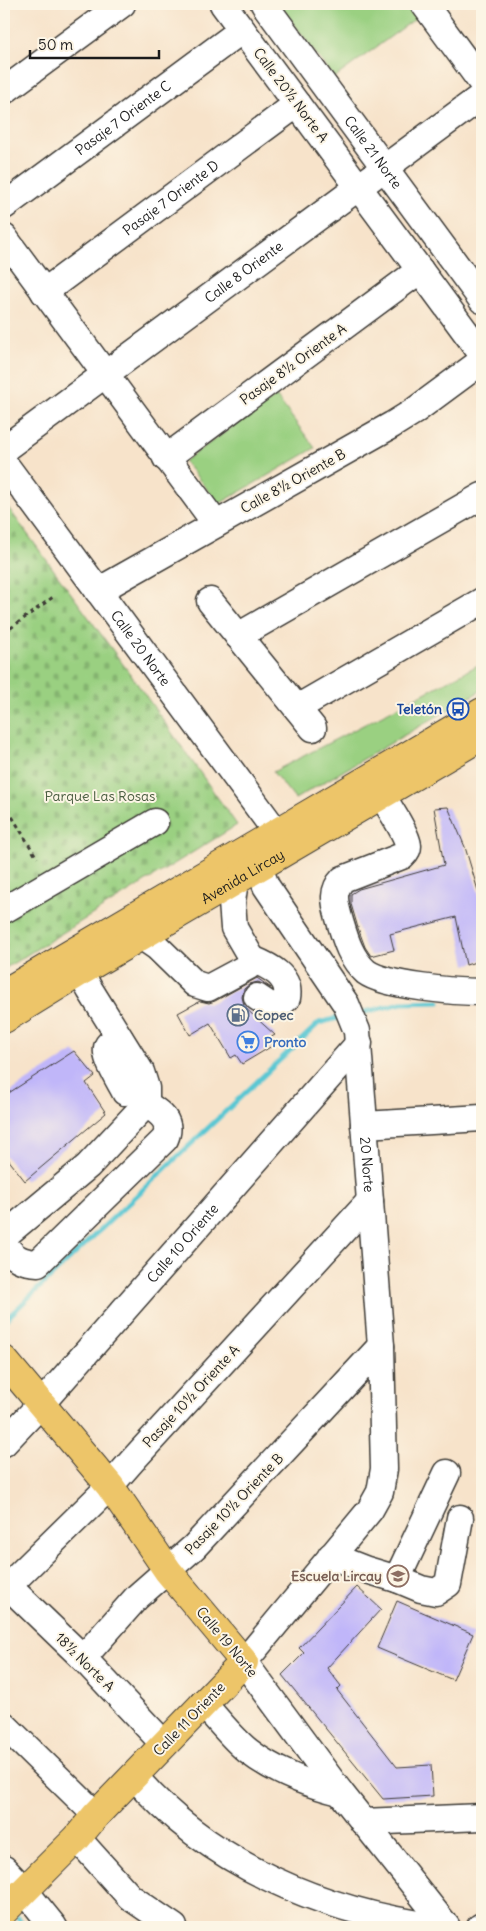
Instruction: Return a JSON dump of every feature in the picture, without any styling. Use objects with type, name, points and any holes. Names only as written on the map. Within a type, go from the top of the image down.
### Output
[{"type":"main road","name":"Avenida Lircay","points":[[4,993],[482,712]]},
{"type":"main road","name":"Avenida Lircay","points":[[4,1019],[80,972],[482,736]]},
{"type":"main road","name":"Calle 19 Norte","points":[[4,1360],[110,1486],[168,1571],[244,1662]]},
{"type":"main road","name":"Calle 11 Oriente","points":[[4,1911],[77,1838],[96,1815],[244,1662]]},
{"type":"street","points":[[4,91],[122,4]]},
{"type":"street","name":"Calle 20½ Norte A","points":[[223,4],[358,187]]},
{"type":"street","name":"Calle 21 Norte","points":[[264,4],[482,300]]},
{"type":"street","points":[[424,4],[482,83]]},
{"type":"street","name":"Pasaje 7 Oriente C","points":[[4,206],[242,30]]},
{"type":"street","name":"Calle 8 Oriente","points":[[4,449],[482,96]]},
{"type":"street","name":"Pasaje 7 Oriente D","points":[[44,292],[297,104]]},
{"type":"street","points":[[358,187],[482,354]]},
{"type":"street","points":[[4,237],[216,524]]},
{"type":"street","name":"Pasaje 8½ Oriente A","points":[[166,458],[420,270]]},
{"type":"street","name":"Calle 8½ Oriente B","points":[[98,591],[392,425],[420,407],[482,361]]},
{"type":"street","name":"Calle 20 Norte","points":[[4,463],[277,833]]},
{"type":"street","points":[[238,636],[482,496]]},
{"type":"street","points":[[210,601],[313,728]]},
{"type":"street","points":[[297,708],[482,601]]},
{"type":"street","points":[[381,796],[392,811],[408,844],[407,850],[402,856],[342,879],[336,886],[334,894],[336,905],[349,950],[367,972],[378,978],[449,990],[482,992]]},
{"type":"street","points":[[4,910],[155,822]]},
{"type":"street","name":"20 Norte","points":[[259,867],[266,886],[346,1004],[357,1031],[381,1346],[384,1469],[380,1492]]},
{"type":"street","points":[[141,936],[157,947],[200,987],[208,988],[249,976],[234,928],[232,902],[235,881]]},
{"type":"street","points":[[4,1236],[95,1159],[136,1098],[146,1088],[141,1072],[80,972]]},
{"type":"street","name":"Calle 10 Oriente","points":[[4,1443],[41,1404],[359,1043]]},
{"type":"street","points":[[4,1245],[13,1255],[25,1262],[38,1263],[165,1139],[169,1131],[168,1124],[160,1113],[136,1098]]},
{"type":"street","points":[[364,1125],[482,1118]]},
{"type":"street","points":[[95,1159],[120,1183]]},
{"type":"street","name":"Pasaje 10½ Oriente A","points":[[6,1584],[110,1486],[370,1201]]},
{"type":"street","name":"Pasaje 10½ Oriente B","points":[[83,1658],[137,1597],[194,1547],[381,1346]]},
{"type":"street","points":[[397,1578],[447,1473]]},
{"type":"street","name":"Calle 11 Oriente","points":[[244,1662],[370,1510],[380,1492]]},
{"type":"street","points":[[331,1556],[367,1570],[397,1578],[421,1589],[436,1592],[448,1584],[460,1518]]},
{"type":"street","name":"18½ Norte A","points":[[6,1584],[83,1658],[164,1744]]},
{"type":"street","name":"Calle 19 Norte","points":[[244,1662],[340,1792],[447,1927]]},
{"type":"street","points":[[203,1703],[249,1752],[302,1781],[340,1792]]},
{"type":"street","points":[[4,1725],[96,1815]]},
{"type":"street","points":[[134,1776],[167,1811],[190,1830],[226,1855],[257,1872],[290,1888],[359,1912],[388,1919],[439,1927]]},
{"type":"street","points":[[363,1822],[482,1816]]},
{"type":"street","points":[[77,1838],[130,1897],[174,1927]]},
{"type":"street","points":[[4,1869],[54,1927]]},
{"type":"path","points":[[4,634],[54,597]]},
{"type":"path","points":[[4,803],[37,858]]},
{"type":"green space","points":[[279,4],[410,4],[419,16],[334,78]]},
{"type":"green space","points":[[276,396],[315,448],[219,504],[184,461]]},
{"type":"green space","name":"Parque Las Rosas","points":[[4,502],[136,682],[237,825],[4,969]]},
{"type":"green space","points":[[482,663],[482,690],[295,799],[273,772]]},
{"type":"building","points":[[448,807],[465,847],[482,904],[482,960],[466,965],[456,917],[390,934],[394,950],[371,956],[365,947],[358,928],[351,904],[351,894],[359,889],[444,865],[434,808]]},
{"type":"building","points":[[257,978],[271,988],[258,982],[250,984],[244,989],[242,997],[243,1006],[275,1035],[268,1039],[272,1046],[242,1064],[236,1055],[231,1058],[210,1023],[190,1035],[178,1013],[200,1001],[209,1003],[215,1001]]},
{"type":"building","points":[[74,1051],[95,1076],[86,1083],[106,1113],[25,1181],[4,1154],[4,1096]]},
{"type":"building","points":[[357,1587],[381,1609],[327,1668],[341,1686],[337,1690],[397,1767],[431,1765],[433,1796],[383,1799],[282,1675],[304,1653],[299,1648]]},
{"type":"building","points":[[397,1601],[473,1634],[453,1680],[377,1648]]},
{"type":"waterway","points":[[361,1013],[402,1003],[439,1002]]},
{"type":"waterway","points":[[4,1321],[319,1023],[342,1017]]},
{"type":"waterway","points":[[18,1918],[26,1927]]},
{"type":"place","name":"Teletón","points":[[458,709]]},
{"type":"place","name":"Copec","points":[[238,1015]]},
{"type":"place","name":"Pronto","points":[[248,1042]]},
{"type":"place","name":"Escuela Lircay","points":[[398,1576]]}]
